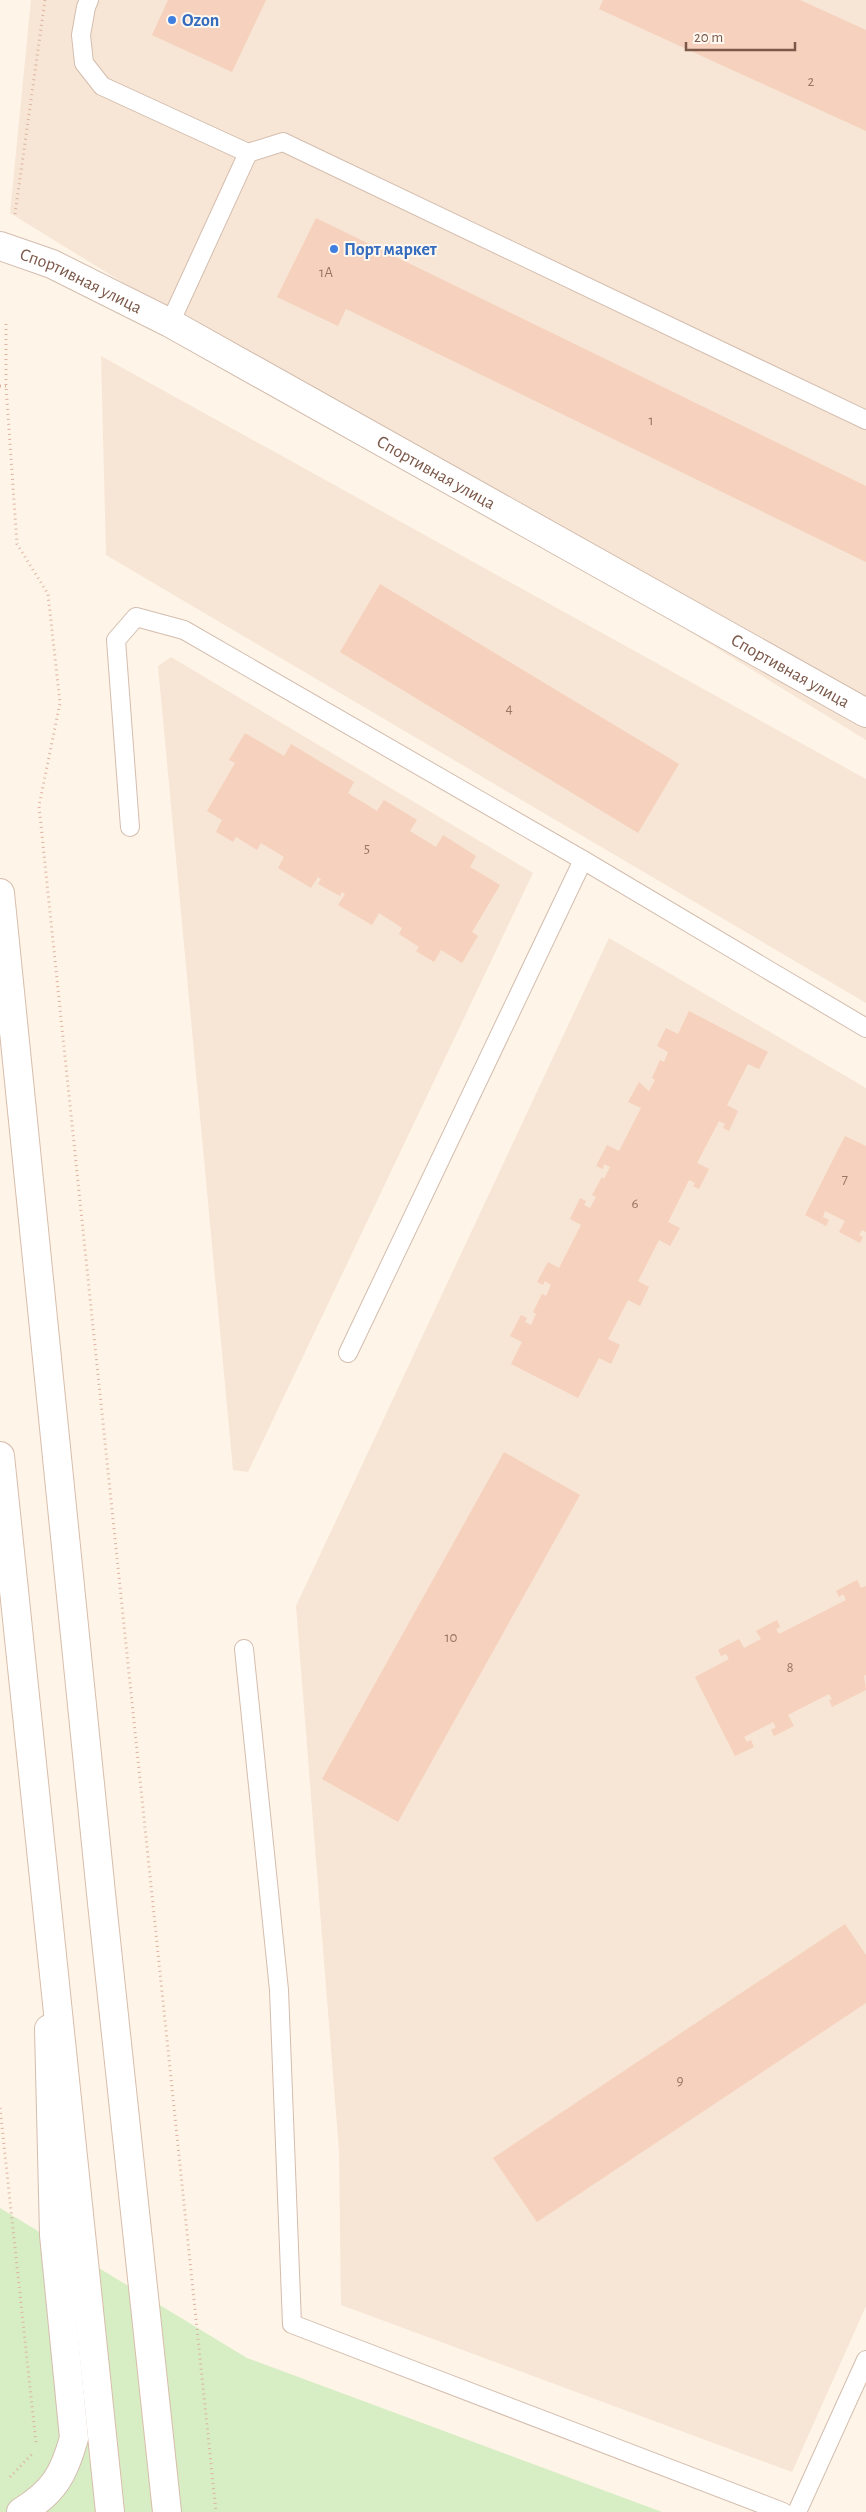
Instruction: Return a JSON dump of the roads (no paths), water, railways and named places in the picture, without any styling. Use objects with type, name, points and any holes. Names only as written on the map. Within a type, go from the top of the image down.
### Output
[{"type":"street","name":"Спортивная улица","points":[[0,246],[52,264],[170,324],[866,713]]},
{"type":"street","points":[[0,893],[102,1903],[167,2512]]},
{"type":"street","points":[[0,1456],[110,2512]]},
{"type":"street","points":[[21,2512],[40,2500],[56,2484],[68,2461],[74,2438],[54,2235],[46,1912]]},
{"type":"lane","points":[[89,0],[81,35],[84,63],[102,86],[248,153],[283,142],[866,420]]},
{"type":"lane","points":[[170,324],[248,153]]},
{"type":"lane","points":[[130,827],[116,640],[136,617],[184,630],[583,860],[866,1028]]},
{"type":"lane","points":[[348,1353],[583,860]]},
{"type":"lane","points":[[244,1649],[279,1990],[292,2324],[783,2512]]},
{"type":"lane","points":[[797,2512],[866,2360]]},
{"type":"place","name":"Ozon","points":[[172,20]]},
{"type":"place","name":"Порт маркет","points":[[334,249]]}]
